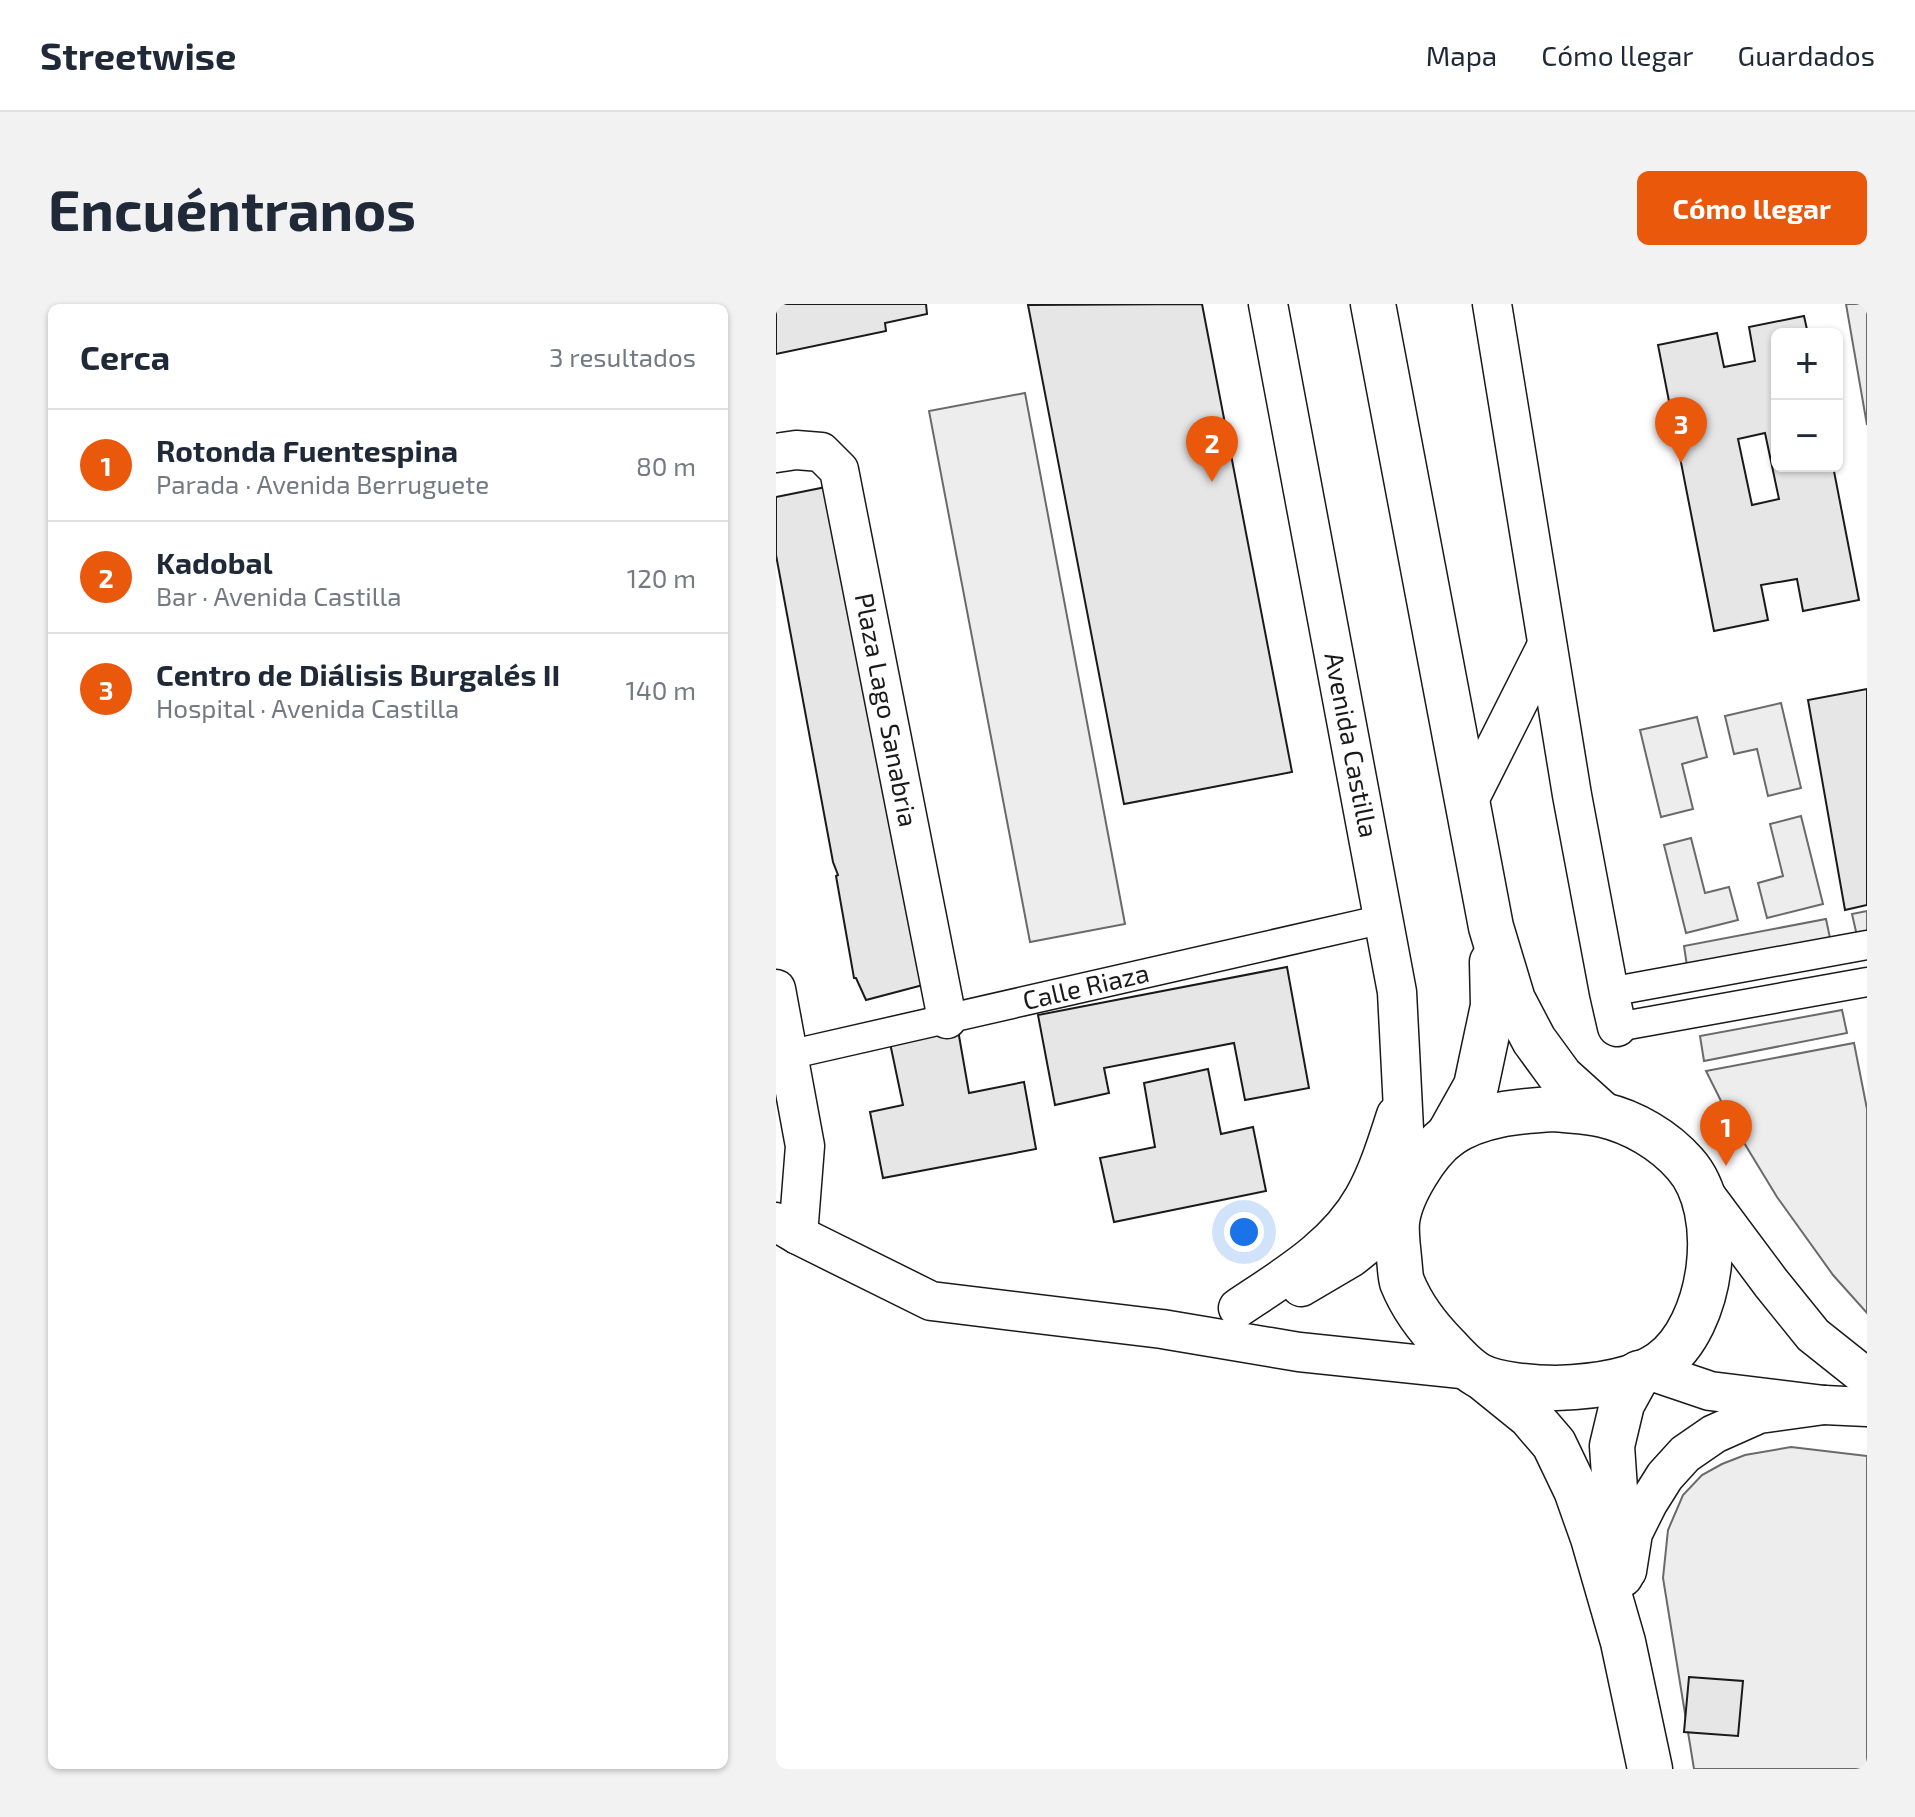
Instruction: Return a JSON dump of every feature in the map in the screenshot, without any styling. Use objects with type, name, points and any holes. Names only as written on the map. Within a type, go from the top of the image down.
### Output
[{"type":"street","name":"Avenida Castilla","points":[[1268,304],[1397,992],[1402,1098],[1402,1205]]},
{"type":"street","points":[[1373,304],[1491,927],[1513,1000],[1534,1040],[1561,1077],[1602,1114]]},
{"type":"street","points":[[1492,304],[1572,795],[1613,1010]]},
{"type":"street","name":"Plaza Lago Sanabria","points":[[776,453],[796,450],[821,452],[839,470],[947,1019]]},
{"type":"street","points":[[1468,802],[1547,645]]},
{"type":"street","name":"Calle Riaza","points":[[788,1055],[1384,919]]},
{"type":"street","points":[[1162,1329],[1264,1302],[1310,1283],[1352,1257],[1402,1205],[1428,1158],[1448,1136],[1476,1086],[1493,1006],[1491,927]]},
{"type":"street","points":[[1855,947],[1858,984],[1613,1010],[1855,947]]},
{"type":"street","points":[[776,989],[805,1146],[787,1228],[931,1301],[1162,1329],[1299,1352],[1476,1374],[1509,1384],[1554,1388],[1614,1382],[1660,1363],[1681,1345],[1695,1319],[1705,1291],[1709,1261],[1706,1208],[1699,1186]]},
{"type":"street","points":[[1238,1308],[1305,1263],[1341,1229],[1364,1198],[1402,1098]]},
{"type":"street","points":[[1448,1136],[1470,1124],[1520,1111],[1554,1109],[1602,1114],[1638,1128],[1686,1165],[1771,1283],[1813,1335],[1867,1378]]},
{"type":"street","points":[[1402,1205],[1401,1280],[1413,1303],[1428,1327],[1476,1374],[1530,1416],[1554,1444],[1576,1490],[1623,1621]]},
{"type":"street","points":[[1644,1371],[1710,1391],[1867,1407]]},
{"type":"street","points":[[1644,1371],[1622,1404],[1612,1446],[1623,1621],[1650,1769]]},
{"type":"street","points":[[1623,1621],[1633,1533],[1665,1476],[1685,1454],[1714,1434],[1759,1414],[1824,1405]]},
{"type":"shaded area","points":[[1846,304],[1867,304],[1867,425]]},
{"type":"shaded area","points":[[1025,393],[1125,924],[1030,942],[929,411]]},
{"type":"shaded area","points":[[1781,703],[1801,788],[1768,796],[1757,749],[1734,754],[1725,716]]},
{"type":"shaded area","points":[[1697,717],[1707,757],[1682,764],[1693,809],[1661,817],[1640,730]]},
{"type":"shaded area","points":[[1801,816],[1823,904],[1767,918],[1758,883],[1783,876],[1770,824]]},
{"type":"shaded area","points":[[1691,838],[1705,893],[1729,887],[1738,920],[1686,933],[1664,845]]},
{"type":"shaded area","points":[[1867,911],[1867,934],[1857,936],[1852,914]]},
{"type":"shaded area","points":[[1826,919],[1830,938],[1687,966],[1684,946]]},
{"type":"shaded area","points":[[1842,1010],[1847,1033],[1704,1061],[1700,1036]]},
{"type":"shaded area","points":[[1854,1043],[1867,1109],[1867,1313],[1833,1275],[1777,1197],[1732,1123],[1706,1071]]},
{"type":"shaded area","points":[[1791,1447],[1867,1456],[1867,1769],[1694,1769],[1663,1578],[1668,1530],[1683,1495],[1702,1475],[1745,1455]]},
{"type":"building","points":[[776,304],[926,304],[927,314],[885,323],[886,331],[776,354]]},
{"type":"building","points":[[1202,304],[1292,772],[1124,804],[1028,305]]},
{"type":"building","points":[[1804,316],[1807,328],[1771,328],[1771,461],[1765,433],[1738,439],[1752,505],[1779,499],[1773,472],[1834,472],[1859,600],[1803,611],[1797,579],[1761,585],[1768,620],[1714,631],[1658,345],[1717,333],[1724,367],[1755,361],[1749,327]]},
{"type":"building","points":[[826,487],[923,985],[866,1000],[854,978],[838,875],[833,862],[776,555],[776,497]]},
{"type":"building","points":[[1867,689],[1867,905],[1845,910],[1808,700]]},
{"type":"building","points":[[1287,967],[1309,1088],[1245,1100],[1234,1043],[1104,1068],[1109,1093],[1055,1105],[1038,1015]]},
{"type":"building","points":[[958,1030],[969,1093],[1024,1082],[1036,1149],[883,1178],[870,1112],[903,1105],[890,1043]]},
{"type":"building","points":[[1208,1069],[1221,1134],[1253,1127],[1266,1191],[1114,1222],[1100,1158],[1155,1147],[1144,1083]]},
{"type":"building","points":[[1689,1677],[1743,1681],[1738,1736],[1684,1732]]},
{"type":"place","name":"Centro de Diálisis Burgalés II","points":[[1681,463]]},
{"type":"place","name":"Kadobal","points":[[1212,482]]},
{"type":"place","name":"Rotonda Fuentespina","points":[[1726,1166]]}]
